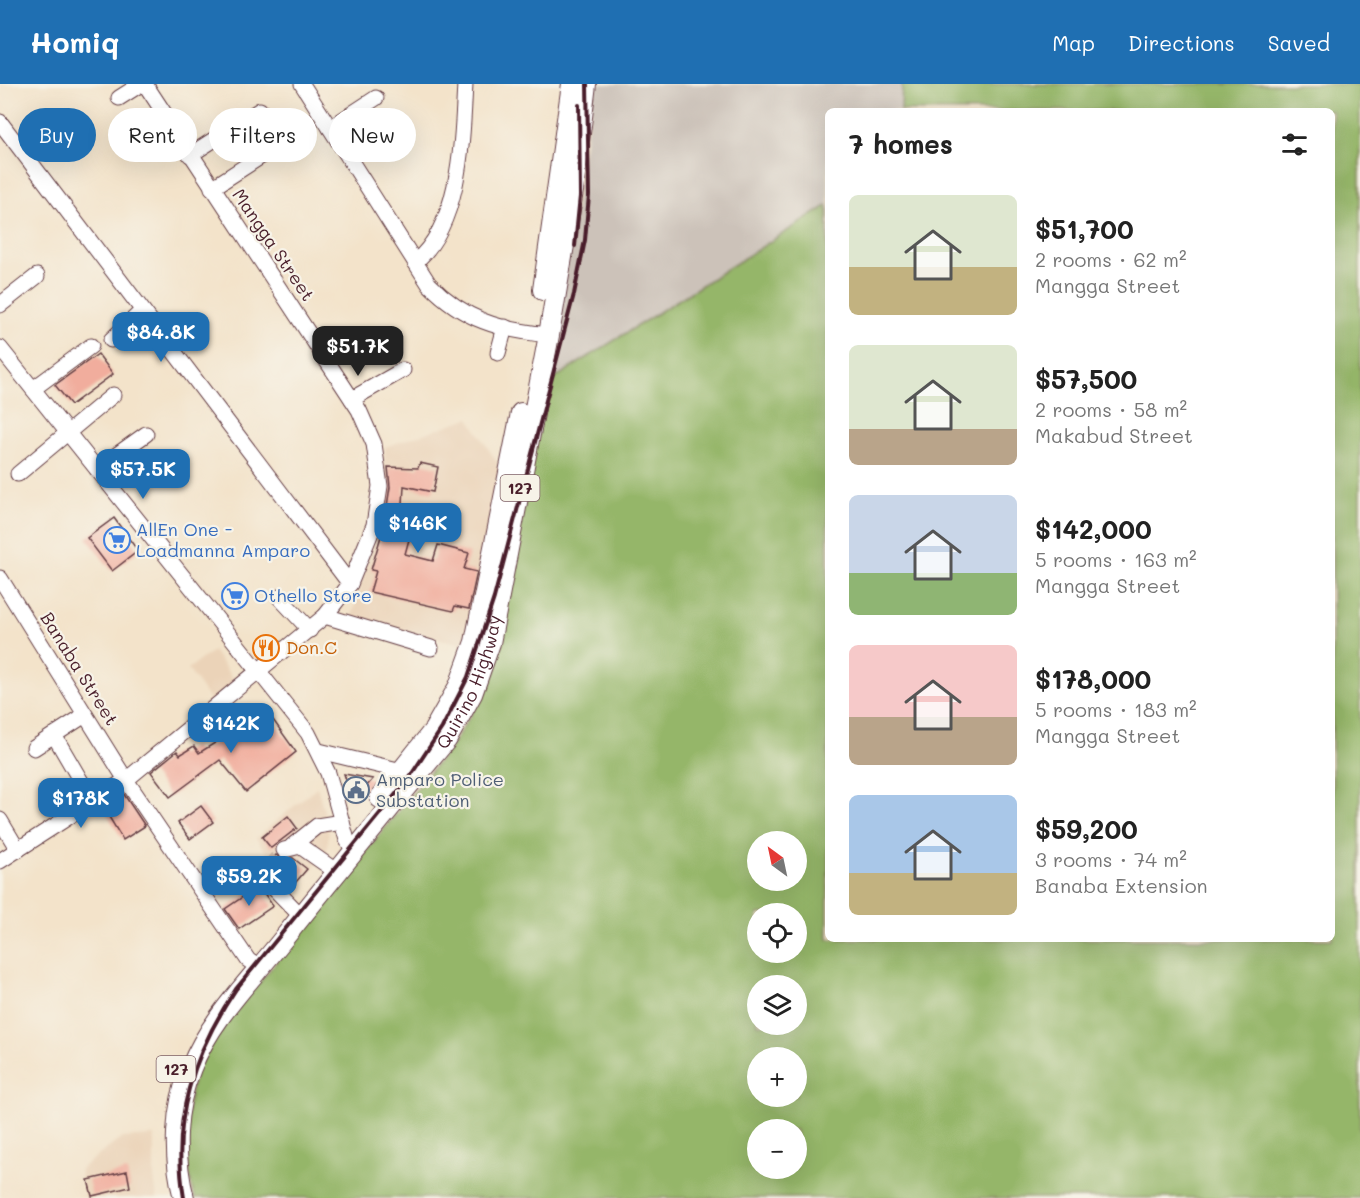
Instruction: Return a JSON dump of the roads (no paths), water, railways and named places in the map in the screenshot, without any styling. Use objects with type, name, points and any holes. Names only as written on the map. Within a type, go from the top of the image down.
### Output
[{"type":"main road","name":"Quirino Highway","points":[[348,838],[447,739],[472,694],[490,644],[543,334],[572,84]]},
{"type":"main road","name":"Quirino Highway","points":[[170,1198],[164,1151],[171,1087],[191,1035],[254,964],[332,868],[348,838],[434,730],[459,686],[475,642],[543,334],[573,191],[586,84]]},
{"type":"main road","name":"Quirino Highway","points":[[184,1198],[177,1150],[180,1107],[189,1071],[212,1027],[254,964]]},
{"type":"street","points":[[119,98],[143,84]]},
{"type":"street","name":"Mangga Street","points":[[143,84],[159,108]]},
{"type":"street","points":[[302,84],[329,126]]},
{"type":"street","points":[[415,262],[429,251],[443,226],[456,178],[463,126],[465,84]]},
{"type":"street","points":[[361,108],[376,98]]},
{"type":"street","points":[[0,122],[350,584]]},
{"type":"street","name":"Mangga Street","points":[[0,861],[126,780],[310,630],[350,584],[374,525],[380,486],[374,444],[352,399],[195,162]]},
{"type":"street","points":[[212,188],[252,162]]},
{"type":"street","points":[[352,162],[429,284],[446,302],[468,317],[543,334]]},
{"type":"street","points":[[0,305],[37,276]]},
{"type":"street","points":[[111,340],[142,311]]},
{"type":"street","points":[[498,353],[505,327]]},
{"type":"street","points":[[33,389],[91,346]]},
{"type":"street","points":[[0,348],[301,724],[319,751],[334,790],[348,838]]},
{"type":"street","points":[[352,399],[403,370]]},
{"type":"street","points":[[18,474],[113,395]]},
{"type":"street","points":[[96,469],[146,434]]},
{"type":"street","name":"Banaba Street","points":[[0,578],[126,780],[254,964]]},
{"type":"street","points":[[279,597],[310,630]]},
{"type":"street","points":[[325,615],[431,648]]},
{"type":"street","points":[[34,748],[85,715]]},
{"type":"street","points":[[54,735],[93,802]]},
{"type":"street","points":[[319,751],[402,771]]},
{"type":"street","points":[[0,820],[18,850]]},
{"type":"street","points":[[332,868],[300,846],[288,848],[317,826],[348,838]]},
{"type":"street","points":[[267,869],[265,879],[297,912]]},
{"type":"tunnel","points":[[267,869],[284,850]]},
{"type":"railway","points":[[184,1198],[181,1169],[183,1114],[197,1063],[221,1013],[236,989],[409,778],[442,728],[468,677],[494,598],[574,294],[585,240],[589,195],[587,84]]},
{"type":"railway","points":[[575,246],[580,196],[579,105]]},
{"type":"place","name":"AllEn One - Loadmanna Amparo","points":[[117,540]]},
{"type":"place","name":"Othello Store","points":[[235,596]]},
{"type":"place","name":"Don.C","points":[[266,648]]},
{"type":"place","name":"Amparo Police Substation","points":[[356,790]]}]
